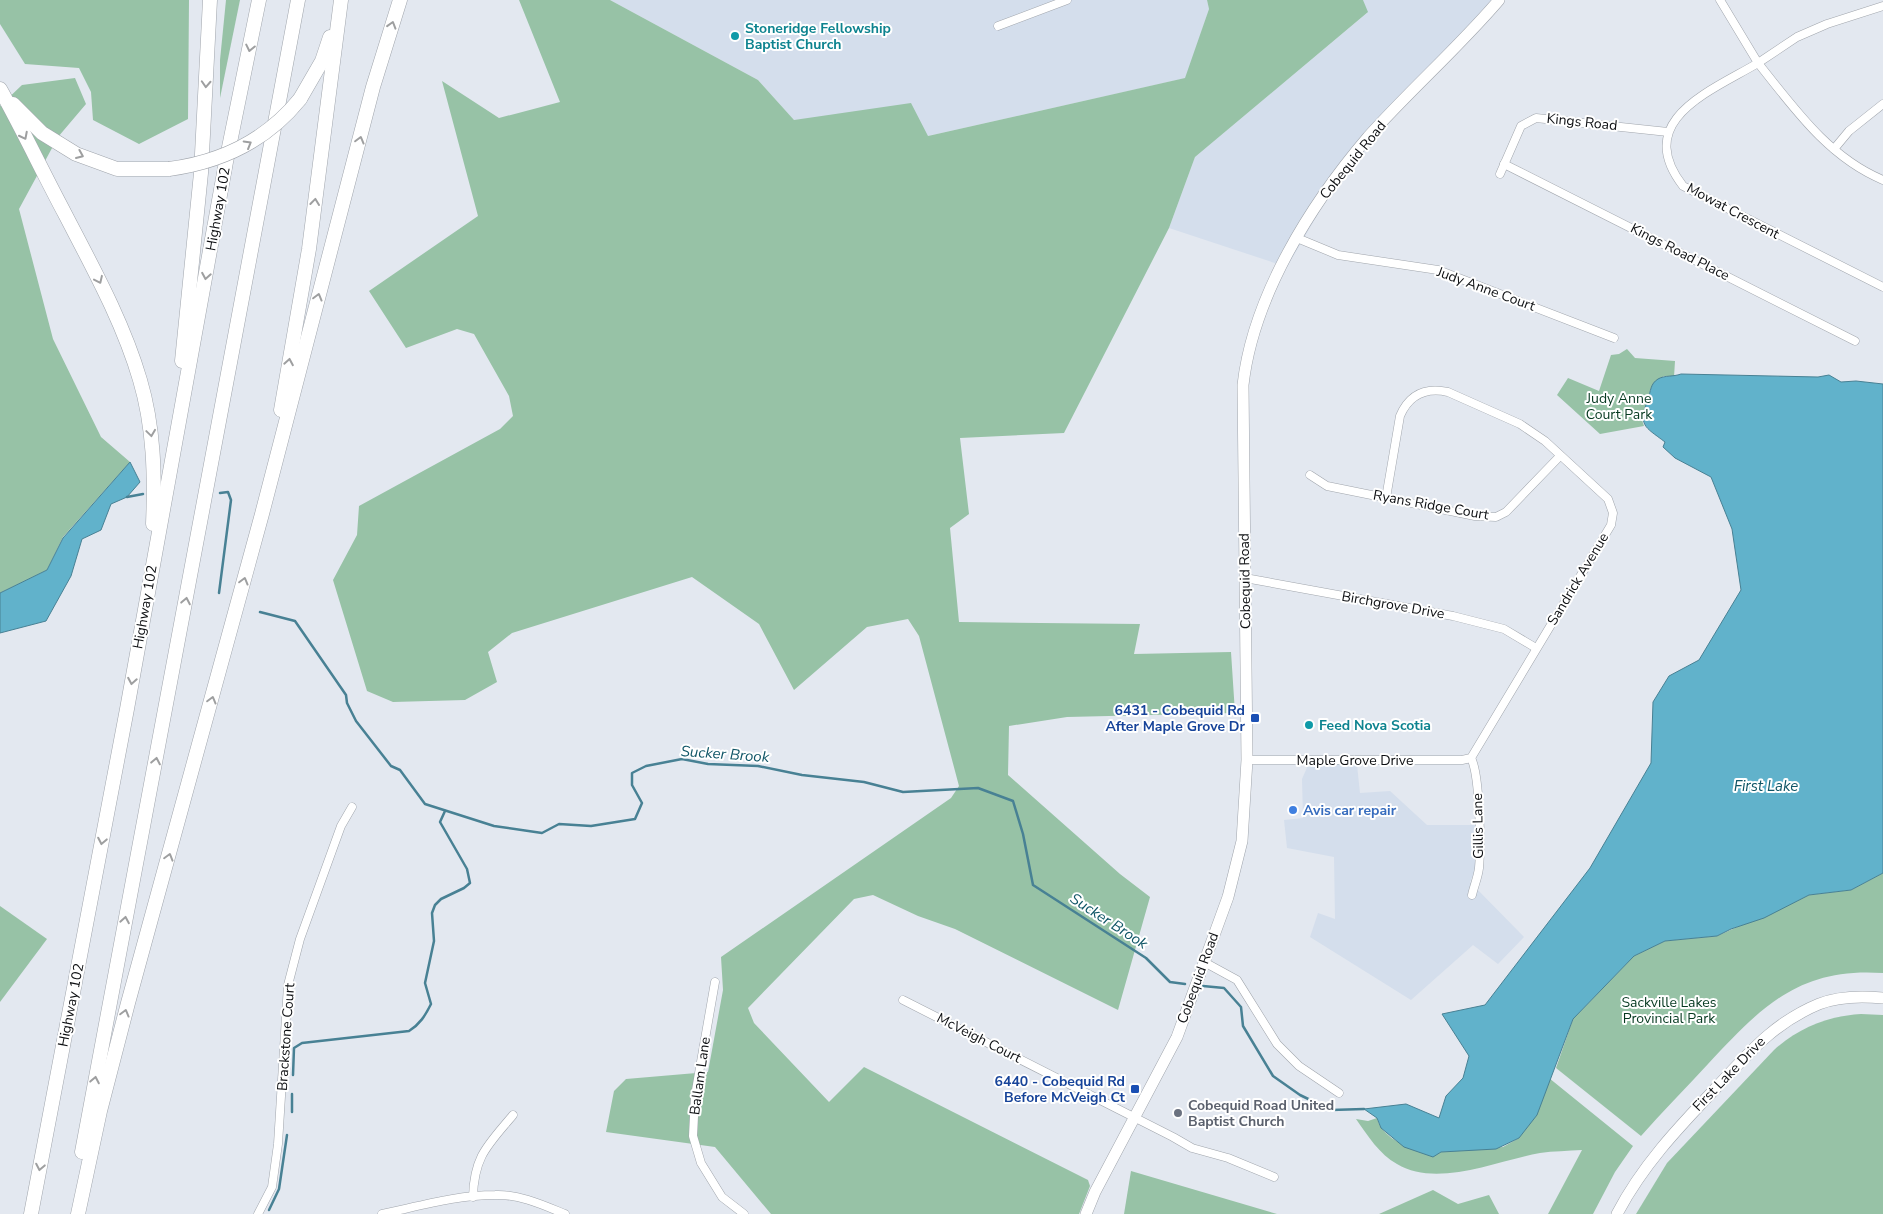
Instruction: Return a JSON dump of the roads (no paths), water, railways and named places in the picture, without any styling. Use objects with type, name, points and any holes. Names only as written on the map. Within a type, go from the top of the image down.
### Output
[{"type":"highway","points":[[174,452],[201,173],[210,0]]},
{"type":"highway","name":"Highway 102","points":[[31,1214],[174,452],[226,162],[259,0]]},
{"type":"highway","points":[[70,1214],[298,0]]},
{"type":"highway","points":[[1,91],[42,133],[76,154],[117,169],[169,169],[193,166],[240,149],[276,125],[300,99],[322,61],[340,0]]},
{"type":"highway","points":[[262,514],[309,249],[340,0]]},
{"type":"highway","points":[[78,1214],[100,1111],[126,1012],[262,514],[373,87],[400,0]]},
{"type":"highway","points":[[1,91],[94,270],[123,332],[140,381],[151,432],[154,471],[152,564]]},
{"type":"main road","name":"Cobequid Road","points":[[1086,1214],[1134,1117],[1177,1037],[1228,897],[1242,841],[1247,760],[1243,385],[1246,359],[1264,304],[1297,238],[1329,186],[1370,136],[1499,0]]},
{"type":"main road","name":"First Lake Drive","points":[[1617,1214],[1634,1183],[1656,1153],[1762,1037],[1793,1016],[1821,1003],[1844,998],[1883,998]]},
{"type":"street","points":[[998,26],[1066,0]]},
{"type":"street","points":[[1720,0],[1758,63],[1811,130],[1870,175],[1883,180]]},
{"type":"street","points":[[1668,132],[1673,121],[1691,105],[1797,37],[1827,24],[1883,6]]},
{"type":"street","points":[[1834,149],[1849,131],[1883,104]]},
{"type":"street","name":"Kings Road","points":[[1500,174],[1521,126],[1536,118],[1668,132]]},
{"type":"street","name":"Mowat Crescent","points":[[1668,132],[1667,154],[1676,176],[1683,186],[1883,286]]},
{"type":"street","name":"Kings Road Place","points":[[1504,164],[1855,341]]},
{"type":"street","name":"Judy Anne Court","points":[[1297,238],[1338,256],[1438,270],[1614,338]]},
{"type":"street","name":"Sandrick Avenue","points":[[1386,498],[1400,416],[1412,397],[1424,391],[1436,389],[1448,392],[1520,424],[1545,441],[1608,499],[1612,506],[1613,520],[1471,758]]},
{"type":"street","name":"Ryans Ridge Court","points":[[1310,475],[1327,486],[1475,516],[1496,517],[1506,512],[1560,456]]},
{"type":"street","name":"Birchgrove Drive","points":[[1245,578],[1453,616],[1504,629],[1536,648]]},
{"type":"street","name":"Maple Grove Drive","points":[[1247,760],[1462,760],[1471,758]]},
{"type":"street","name":"Gillis Lane","points":[[1471,758],[1476,767],[1478,786],[1479,868],[1472,895]]},
{"type":"street","name":"Brackstone Court","points":[[258,1214],[272,1187],[278,1144],[288,985],[300,939],[342,826],[352,807]]},
{"type":"street","points":[[1204,962],[1237,980],[1277,1044],[1300,1066],[1339,1093]]},
{"type":"street","name":"Ballam Lane","points":[[715,982],[694,1096],[693,1136],[701,1163],[722,1197],[744,1214]]},
{"type":"street","name":"McVeigh Court","points":[[903,1000],[1134,1117],[1184,1145],[1228,1158],[1274,1178]]},
{"type":"street","points":[[473,1197],[473,1177],[478,1160],[513,1115]]},
{"type":"street","points":[[382,1214],[442,1200],[497,1194],[534,1202],[565,1214]]},
{"type":"water","name":"First Lake","points":[[1681,374],[1818,377],[1829,375],[1841,382],[1856,381],[1883,384],[1883,873],[1851,890],[1809,895],[1764,918],[1731,929],[1717,936],[1665,941],[1634,956],[1573,1019],[1537,1115],[1519,1138],[1496,1149],[1441,1152],[1433,1157],[1404,1147],[1381,1128],[1377,1118],[1364,1109],[1406,1104],[1439,1118],[1446,1096],[1463,1078],[1469,1056],[1442,1014],[1485,1005],[1590,868],[1651,763],[1653,702],[1669,676],[1699,660],[1741,590],[1732,529],[1711,477],[1675,458],[1663,447],[1665,442],[1645,425],[1643,420],[1653,383],[1661,378]]},
{"type":"water","points":[[130,462],[140,482],[127,497],[111,504],[101,530],[82,539],[71,576],[46,621],[0,633],[0,593],[47,570],[63,538]]},
{"type":"waterway","name":"Sucker Brook","points":[[219,593],[231,500],[228,492],[220,493]]},
{"type":"waterway","name":"Sucker Brook","points":[[127,497],[143,494]]},
{"type":"waterway","name":"Sucker Brook","points":[[260,612],[295,621],[346,695],[347,703],[356,721],[391,766],[400,770],[425,804],[494,826],[542,833],[559,824],[591,826],[635,819],[642,803],[632,785],[632,773],[646,766],[682,759],[708,764],[758,766],[802,775],[864,782],[903,792],[978,788],[1013,801],[1023,834],[1033,885],[1146,958],[1170,982],[1185,984]]},
{"type":"waterway","points":[[293,1075],[294,1048],[302,1043],[409,1031],[419,1023],[427,1012],[431,1004],[425,983],[434,941],[432,913],[435,905],[441,899],[470,883],[467,869],[440,822],[445,811]]},
{"type":"waterway","name":"Sucker Brook","points":[[1203,986],[1224,988],[1241,1007],[1243,1026],[1273,1076],[1300,1095],[1331,1110],[1364,1109]]},
{"type":"waterway","points":[[292,1094],[292,1112]]},
{"type":"waterway","points":[[269,1210],[279,1189],[287,1135]]},
{"type":"place","name":"Stoneridge Fellowship Baptist Church","points":[[735,36]]},
{"type":"place","name":"6431 - Cobequid Rd After Maple Grove Dr","points":[[1255,718]]},
{"type":"place","name":"Feed Nova Scotia","points":[[1309,725]]},
{"type":"place","name":"Avis car repair","points":[[1293,810]]},
{"type":"place","name":"6440 - Cobequid Rd Before McVeigh Ct","points":[[1135,1089]]},
{"type":"place","name":"Cobequid Road United Baptist Church","points":[[1178,1113]]},
{"type":"park label","name":"Judy Anne Court Park","points":[[1619,406]]},
{"type":"park label","name":"Sackville Lakes Provincial Park","points":[[1669,1010]]}]
